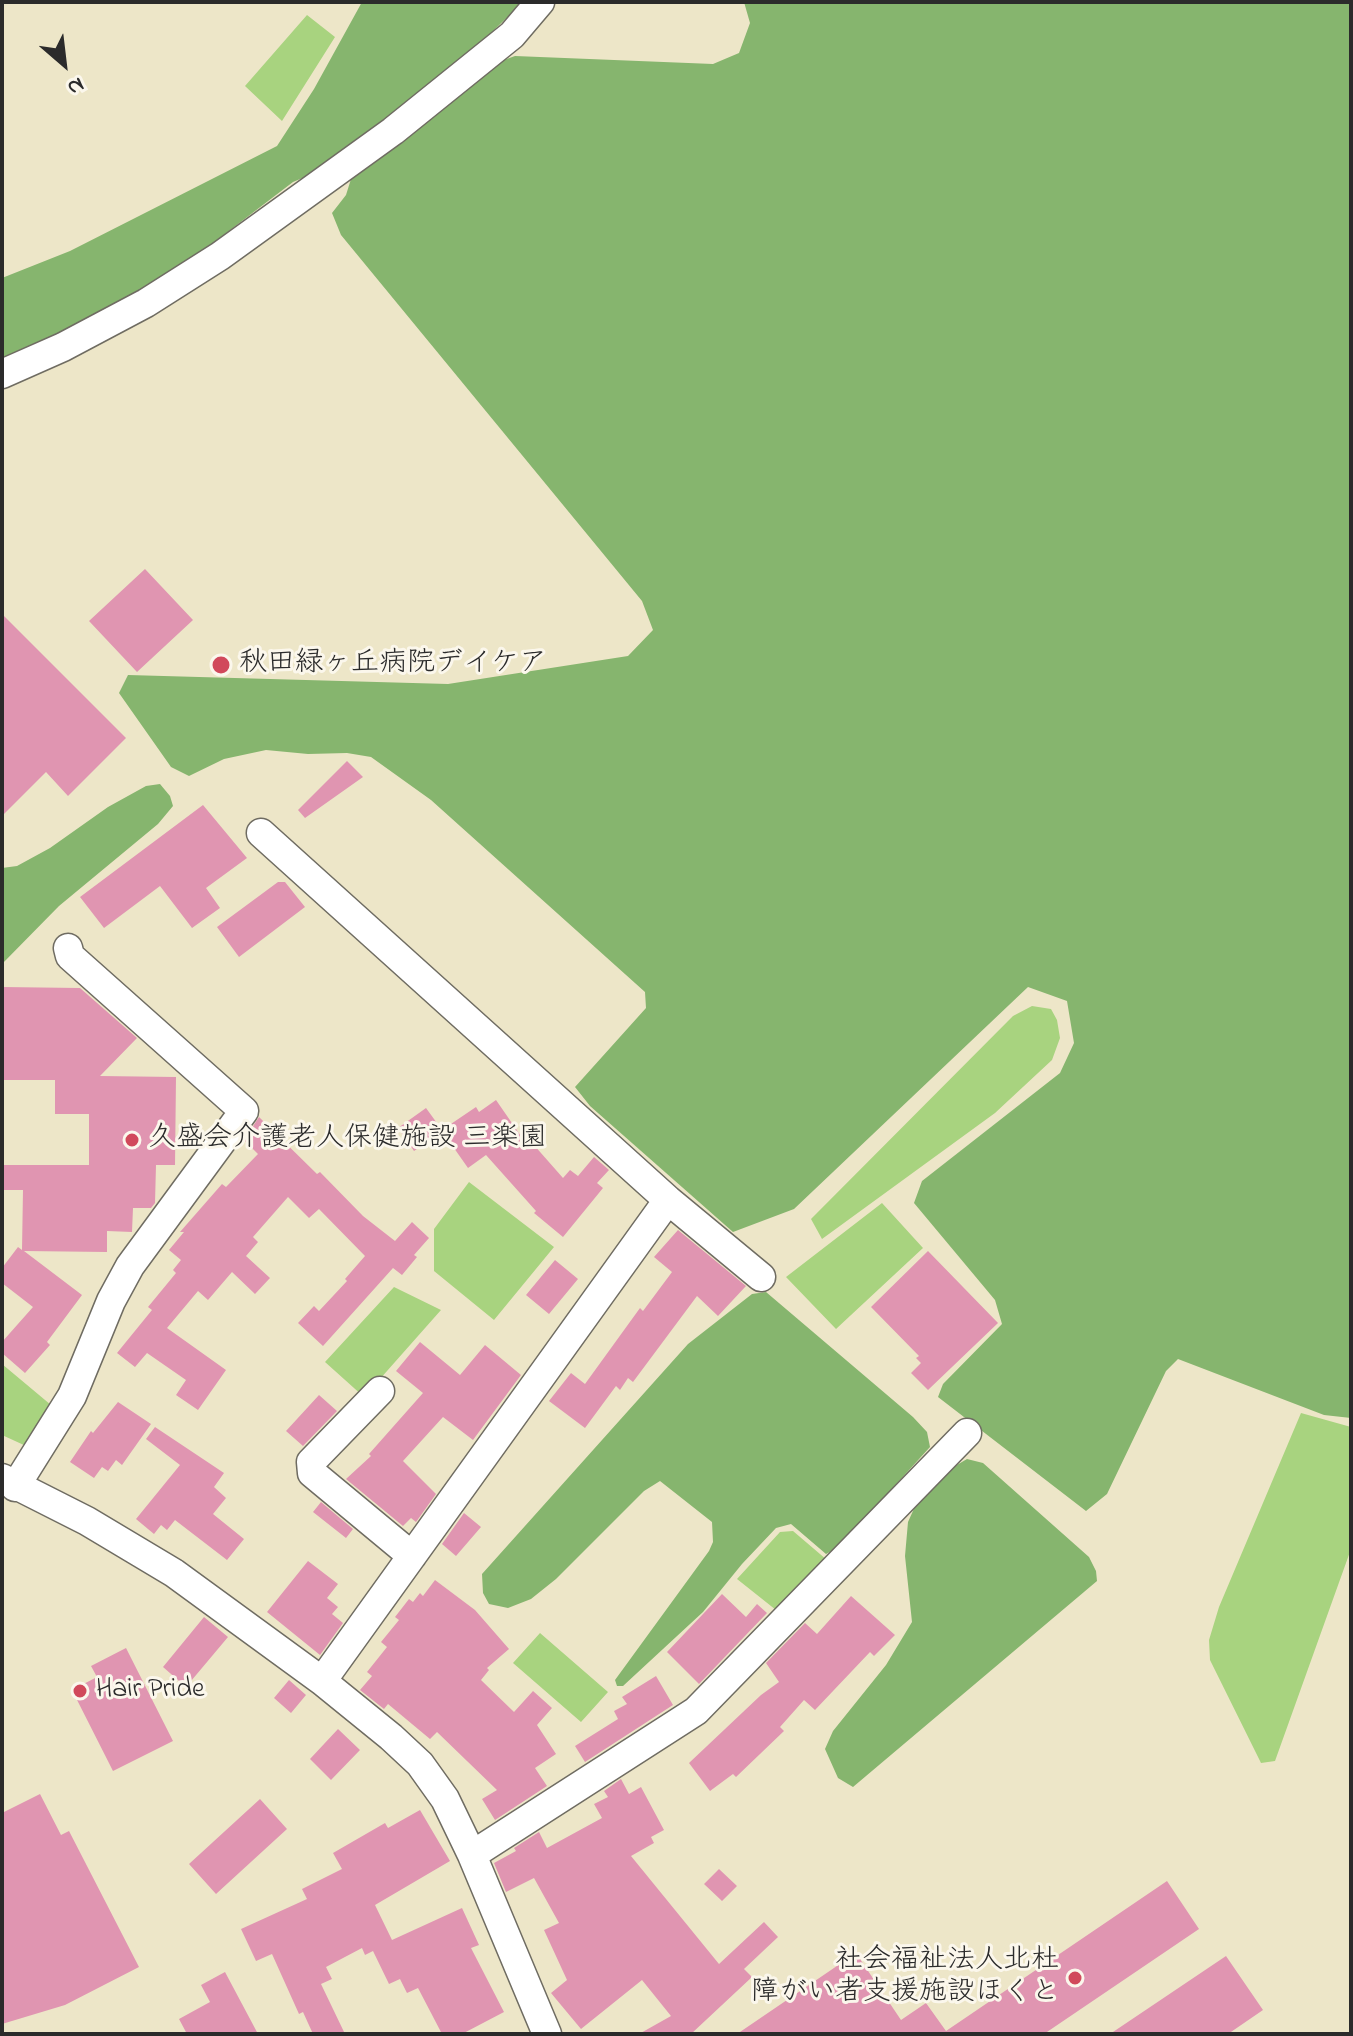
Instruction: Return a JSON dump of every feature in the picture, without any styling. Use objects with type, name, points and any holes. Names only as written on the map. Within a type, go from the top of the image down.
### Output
[{"type":"street","points":[[2,374],[63,347],[146,303],[220,256],[393,131],[512,35],[540,2]]},
{"type":"street","points":[[261,833],[668,1200],[761,1277]]},
{"type":"street","points":[[68,948],[70,956],[244,1111],[130,1266],[111,1301],[72,1396],[9,1482],[87,1521],[174,1573],[322,1681],[420,1764],[445,1799],[472,1855],[547,2034]]},
{"type":"street","points":[[322,1681],[668,1200]]},
{"type":"street","points":[[380,1391],[311,1462],[312,1473],[412,1556]]},
{"type":"street","points":[[472,1855],[696,1711],[967,1433]]},
{"type":"green space","points":[[362,2],[523,2],[429,93],[338,163],[293,182],[183,266],[61,334],[2,358],[2,278],[70,251],[277,146],[314,89]]},
{"type":"green space","points":[[744,2],[1351,2],[1351,1418],[1324,1415],[1178,1359],[1166,1371],[1107,1494],[1086,1511],[938,1397],[943,1384],[1002,1324],[995,1300],[914,1203],[922,1181],[1060,1073],[1074,1043],[1067,1001],[1028,987],[794,1209],[733,1232],[590,1106],[575,1087],[646,1008],[645,992],[431,800],[371,757],[347,753],[308,754],[266,750],[224,759],[189,776],[171,767],[119,693],[128,675],[448,684],[628,656],[653,630],[642,601],[341,235],[332,213],[346,195],[351,179],[501,61],[515,56],[713,64],[739,53],[750,23]]},
{"type":"green space","points":[[307,15],[335,37],[282,121],[245,86]]},
{"type":"green space","points":[[160,784],[170,796],[173,806],[158,824],[59,906],[2,964],[2,868],[17,866],[50,848],[108,807],[146,786]]},
{"type":"green space","points":[[1032,1006],[1051,1009],[1057,1020],[1060,1038],[1052,1060],[995,1113],[822,1239],[811,1219],[1013,1016]]},
{"type":"green space","points":[[469,1182],[554,1247],[494,1320],[434,1271],[434,1229]]},
{"type":"green space","points":[[882,1203],[923,1248],[836,1329],[786,1277]]},
{"type":"green space","points":[[394,1287],[441,1310],[364,1397],[325,1362]]},
{"type":"green space","points":[[766,1292],[913,1417],[927,1432],[930,1447],[839,1547],[826,1554],[791,1524],[776,1528],[703,1612],[623,1686],[617,1686],[615,1680],[709,1551],[713,1542],[712,1522],[660,1481],[644,1491],[556,1579],[531,1599],[508,1608],[489,1604],[483,1593],[482,1574],[688,1344],[752,1294]]},
{"type":"green space","points":[[2,1364],[51,1405],[26,1446],[2,1435]]},
{"type":"green space","points":[[1301,1413],[1351,1427],[1351,1549],[1275,1761],[1261,1763],[1210,1660],[1209,1640],[1219,1607]]},
{"type":"green space","points":[[967,1459],[983,1463],[1089,1557],[1097,1581],[853,1787],[838,1778],[825,1749],[833,1731],[886,1665],[912,1622],[905,1556],[908,1522],[917,1502],[945,1472]]},
{"type":"green space","points":[[793,1531],[827,1560],[776,1610],[737,1579],[780,1532]]},
{"type":"green space","points":[[540,1633],[608,1692],[581,1722],[513,1663]]},
{"type":"building","points":[[145,569],[193,620],[137,672],[89,621]]},
{"type":"building","points":[[2,614],[126,738],[68,796],[46,772],[2,816]]},
{"type":"building","points":[[347,761],[363,777],[305,818],[298,810]]},
{"type":"building","points":[[203,805],[247,858],[206,888],[220,908],[192,928],[160,886],[104,928],[80,897]]},
{"type":"building","points":[[278,882],[285,882],[305,907],[239,957],[217,927]]},
{"type":"building","name":"久盛会介護老人保健施設 三楽園","points":[[2,987],[80,988],[137,1038],[100,1076],[176,1077],[175,1165],[156,1165],[155,1203],[151,1208],[133,1208],[132,1232],[107,1231],[107,1252],[24,1251],[82,1295],[47,1342],[50,1345],[25,1373],[2,1353],[2,1342],[33,1307],[2,1283],[2,1268],[18,1247],[22,1250],[23,1190],[2,1190],[2,1165],[89,1165],[89,1114],[55,1114],[55,1080],[2,1080]]},
{"type":"building","points":[[496,1100],[523,1139],[526,1136],[563,1178],[570,1170],[578,1176],[594,1157],[609,1170],[597,1183],[603,1188],[563,1237],[534,1213],[536,1211],[486,1155],[468,1168],[442,1131],[414,1151],[398,1128],[426,1108],[442,1130],[476,1107],[479,1112]]},
{"type":"building","points":[[259,1117],[363,1216],[395,1241],[412,1222],[429,1238],[402,1275],[393,1268],[323,1346],[298,1323],[314,1306],[319,1311],[365,1256],[319,1209],[309,1218],[288,1197],[253,1237],[258,1242],[246,1256],[270,1278],[255,1294],[232,1272],[208,1300],[198,1291],[167,1328],[226,1370],[198,1410],[176,1395],[186,1380],[147,1353],[135,1367],[117,1353],[152,1310],[148,1307],[176,1273],[173,1270],[181,1260],[169,1250],[184,1232],[180,1232],[222,1184],[226,1187],[258,1154],[244,1140]]},
{"type":"building","points":[[678,1230],[746,1286],[718,1316],[697,1296],[633,1382],[628,1378],[620,1390],[616,1386],[585,1428],[549,1401],[571,1373],[585,1384],[640,1308],[643,1311],[672,1272],[654,1257]]},
{"type":"building","points":[[928,1251],[998,1323],[928,1390],[911,1373],[921,1363],[916,1358],[919,1356],[871,1307]]},
{"type":"building","points":[[555,1260],[578,1279],[549,1314],[526,1295]]},
{"type":"building","points":[[420,1342],[460,1375],[485,1345],[521,1375],[473,1440],[443,1417],[403,1461],[436,1494],[416,1522],[411,1518],[403,1526],[346,1479],[371,1456],[369,1454],[423,1393],[396,1371]]},
{"type":"building","points":[[319,1395],[337,1411],[303,1446],[286,1431]]},
{"type":"building","points":[[118,1402],[151,1424],[122,1465],[116,1460],[108,1471],[102,1467],[94,1478],[70,1462],[91,1431],[93,1433]]},
{"type":"building","points":[[155,1427],[224,1473],[214,1487],[226,1498],[213,1514],[244,1539],[227,1560],[175,1520],[167,1530],[161,1525],[154,1534],[136,1519],[180,1465],[146,1439]]},
{"type":"building","points":[[321,1502],[353,1529],[346,1538],[313,1512]]},
{"type":"building","points":[[464,1513],[481,1527],[456,1556],[442,1544]]},
{"type":"building","points":[[308,1561],[338,1584],[327,1598],[338,1607],[332,1614],[343,1623],[320,1655],[267,1612]]},
{"type":"building","points":[[435,1580],[475,1610],[509,1649],[487,1668],[489,1670],[481,1680],[514,1712],[533,1691],[552,1708],[537,1725],[556,1754],[535,1768],[547,1786],[495,1820],[482,1799],[497,1790],[437,1732],[430,1739],[388,1704],[384,1709],[360,1690],[372,1676],[367,1672],[387,1647],[381,1642],[399,1620],[395,1617],[409,1599],[413,1602],[420,1593],[423,1596]]},
{"type":"building","points":[[722,1594],[746,1617],[757,1604],[767,1613],[699,1684],[667,1652]]},
{"type":"building","points":[[851,1596],[895,1635],[874,1656],[870,1652],[815,1710],[804,1700],[780,1727],[784,1731],[736,1777],[733,1774],[710,1791],[689,1763],[779,1682],[766,1663],[805,1623],[817,1634]]},
{"type":"building","points":[[204,1617],[228,1637],[186,1687],[163,1667]]},
{"type":"building","points":[[126,1648],[173,1741],[113,1771],[72,1690],[97,1677],[91,1666]]},
{"type":"building","points":[[656,1676],[673,1705],[585,1762],[575,1746],[618,1719],[614,1711],[627,1704],[622,1697]]},
{"type":"building","points":[[289,1680],[306,1695],[291,1713],[274,1698]]},
{"type":"building","points":[[338,1729],[360,1750],[331,1780],[310,1759]]},
{"type":"building","points":[[621,1779],[629,1794],[641,1787],[664,1830],[651,1837],[654,1843],[631,1856],[719,1964],[764,1922],[778,1937],[744,1969],[752,1977],[691,2034],[639,2034],[671,2016],[642,1980],[581,2029],[551,1993],[567,1980],[544,1930],[559,1923],[534,1878],[506,1892],[494,1863],[516,1851],[514,1848],[539,1832],[547,1848],[602,1818],[594,1804],[608,1797],[604,1791]]},
{"type":"building","points":[[40,1794],[61,1835],[69,1831],[139,1967],[65,2005],[2,2024],[2,1813]]},
{"type":"building","points":[[260,1799],[287,1829],[216,1894],[189,1864]]},
{"type":"building","points":[[420,1810],[450,1861],[375,1905],[392,1940],[462,1908],[479,1945],[471,1948],[504,2012],[462,2034],[442,2034],[418,1988],[407,1993],[400,1979],[389,1984],[373,1951],[365,1955],[362,1948],[326,1967],[332,1979],[321,1984],[345,2034],[313,2034],[303,2012],[299,2014],[272,1954],[256,1961],[241,1929],[307,1899],[302,1889],[342,1869],[333,1853],[385,1823],[388,1828]]},
{"type":"building","points":[[719,1869],[737,1886],[722,1901],[704,1884]]},
{"type":"building","name":"社会福祉法人北杜 障がい者支援施設ほくと","points":[[1167,1881],[1199,1929],[1044,2034],[737,2034],[856,1953],[901,2020],[926,2003],[946,2031]]},
{"type":"building","name":"社会福祉法人北杜 障がい者支援施設ほくと","points":[[1226,1956],[1263,2010],[1228,2034],[1110,2034]]},
{"type":"building","points":[[225,1972],[258,2034],[187,2034],[179,2019],[210,2002],[201,1985]]},
{"type":"place","name":"秋田緑ヶ丘病院デイケア","points":[[221,665]]},
{"type":"place","name":"久盛会介護老人保健施設 三楽園","points":[[132,1140]]},
{"type":"place","name":"Hair Pride","points":[[80,1691]]},
{"type":"place","name":"社会福祉法人北杜 障がい者支援施設ほくと","points":[[1075,1978]]}]
